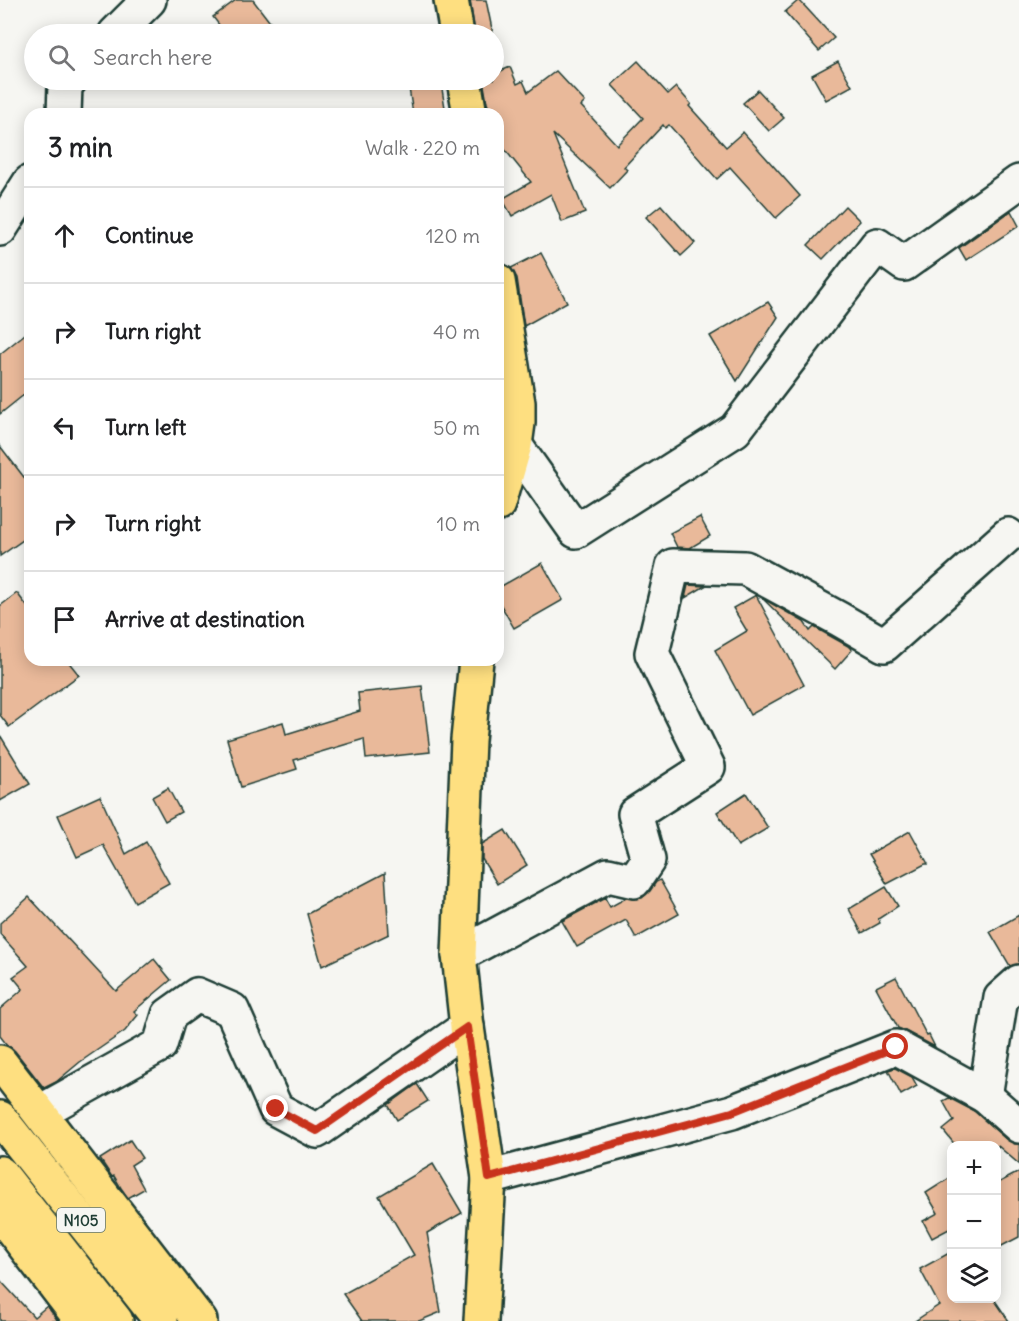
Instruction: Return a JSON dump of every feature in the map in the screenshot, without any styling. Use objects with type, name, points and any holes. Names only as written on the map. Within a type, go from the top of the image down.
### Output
[{"type":"main road","points":[[451,0],[455,24]]},
{"type":"main road","points":[[466,90],[469,108]]},
{"type":"main road","points":[[504,317],[518,403],[515,445],[504,483]]},
{"type":"main road","points":[[475,666],[468,740],[459,955],[489,1178],[481,1321]]},
{"type":"main road","points":[[0,1062],[200,1321]]},
{"type":"main road","name":"N105","points":[[0,1118],[161,1321]]},
{"type":"main road","name":"N105","points":[[0,1173],[116,1321]]},
{"type":"main road","points":[[0,1214],[82,1321]]},
{"type":"street","points":[[125,24],[149,0]]},
{"type":"street","points":[[64,108],[65,90]]},
{"type":"street","points":[[515,445],[576,531],[735,430],[877,245],[904,264],[1019,182]]},
{"type":"street","points":[[0,229],[24,191]]},
{"type":"street","points":[[459,955],[608,875],[634,881],[648,860],[635,814],[708,767],[652,653],[673,566],[745,568],[884,645],[1008,535]]},
{"type":"street","points":[[984,1096],[1000,998],[1019,982]]},
{"type":"street","points":[[40,1112],[160,1045],[169,1015],[197,995],[232,1010],[276,1109],[317,1131],[467,1027]]},
{"type":"street","points":[[489,1178],[732,1112],[896,1047],[984,1096],[1019,1126]]},
{"type":"building","points":[[236,0],[253,0],[271,24],[218,24],[213,17]]},
{"type":"building","points":[[470,0],[486,0],[491,24],[474,24]]},
{"type":"building","points":[[799,0],[834,38],[819,51],[785,12]]},
{"type":"building","points":[[638,61],[668,94],[676,87],[691,104],[689,106],[726,147],[743,132],[800,196],[776,218],[730,167],[717,179],[669,125],[665,128],[663,125],[624,167],[627,170],[610,188],[553,134],[585,213],[562,222],[551,194],[512,216],[504,202],[504,198],[531,182],[504,148],[504,108],[489,108],[485,90],[504,90],[504,70],[510,67],[517,84],[523,81],[528,92],[556,71],[585,102],[581,106],[617,145],[643,118],[612,85]]},
{"type":"building","points":[[838,61],[852,86],[826,100],[812,75]]},
{"type":"building","points":[[409,90],[442,90],[445,108],[412,108]]},
{"type":"building","points":[[758,90],[784,118],[769,131],[743,103]]},
{"type":"building","points":[[661,205],[695,243],[681,256],[646,217]]},
{"type":"building","points":[[845,206],[860,221],[823,259],[808,245]]},
{"type":"building","points":[[1011,211],[1019,226],[966,260],[959,248]]},
{"type":"building","points":[[541,253],[567,302],[524,326],[517,278],[511,268]]},
{"type":"building","points":[[768,302],[778,317],[737,381],[710,336]]},
{"type":"building","points":[[24,335],[24,395],[0,414],[0,354]]},
{"type":"building","points":[[0,446],[24,477],[24,539],[0,556]]},
{"type":"building","points":[[700,517],[710,536],[690,548],[677,547],[670,533]]},
{"type":"building","points":[[542,563],[563,600],[514,628],[504,610],[504,585]]},
{"type":"building","points":[[688,585],[705,586],[685,598]]},
{"type":"building","points":[[17,593],[24,602],[24,666],[72,666],[79,675],[9,727],[0,715],[0,606]]},
{"type":"building","points":[[756,595],[804,685],[750,715],[715,650],[747,631],[733,608]]},
{"type":"building","points":[[762,598],[804,622],[810,631],[814,627],[852,650],[835,669]]},
{"type":"building","points":[[422,686],[430,752],[366,759],[364,739],[294,760],[297,769],[241,787],[227,739],[283,722],[286,734],[360,711],[358,693]]},
{"type":"building","points":[[0,735],[30,784],[0,801]]},
{"type":"building","points":[[168,788],[181,812],[165,821],[152,797]]},
{"type":"building","points":[[746,793],[768,828],[738,846],[717,812]]},
{"type":"building","points":[[100,796],[126,854],[146,842],[169,883],[135,902],[103,845],[77,857],[58,815]]},
{"type":"building","points":[[505,830],[527,865],[497,884],[482,859],[482,844]]},
{"type":"building","points":[[910,831],[928,864],[887,884],[869,854]]},
{"type":"building","points":[[385,873],[389,934],[322,966],[307,914]]},
{"type":"building","points":[[660,880],[679,914],[636,938],[626,920],[577,947],[562,921],[605,898],[610,907],[626,898],[642,898]]},
{"type":"building","points":[[886,887],[898,906],[878,919],[880,923],[862,933],[849,909]]},
{"type":"building","points":[[29,897],[116,991],[154,959],[171,980],[134,1011],[138,1015],[125,1031],[80,1062],[56,1082],[44,1088],[0,1036],[0,1009],[23,989],[13,977],[28,966],[0,934],[0,923]]},
{"type":"building","points":[[1019,915],[1019,964],[1010,966],[990,932]]},
{"type":"building","points":[[896,977],[935,1047],[898,1028],[876,987]]},
{"type":"building","points":[[895,1068],[912,1077],[917,1086],[901,1095],[888,1070]]},
{"type":"building","points":[[417,1084],[428,1101],[397,1120],[388,1105]]},
{"type":"building","points":[[949,1098],[974,1111],[1007,1140],[1019,1144],[1019,1164],[1001,1149],[1001,1141],[952,1141],[943,1130],[954,1121],[943,1101]]},
{"type":"building","points":[[130,1140],[142,1158],[131,1165],[144,1189],[128,1198],[100,1159]]},
{"type":"building","points":[[433,1164],[462,1213],[427,1233],[441,1312],[419,1321],[362,1321],[343,1294],[414,1255],[379,1196]]},
{"type":"building","points":[[1019,1172],[1019,1237],[1001,1246],[1001,1195],[1001,1181]]},
{"type":"building","points":[[947,1180],[947,1230],[932,1238],[923,1221],[938,1213],[926,1193]]},
{"type":"building","points":[[947,1254],[947,1303],[997,1303],[1009,1321],[915,1321],[939,1305],[920,1269]]},
{"type":"building","points":[[0,1280],[34,1317],[47,1306],[58,1321],[0,1321]]},
{"type":"route","points":[[276,1109],[317,1131],[467,1027],[489,1178],[732,1112],[896,1047]]}]
